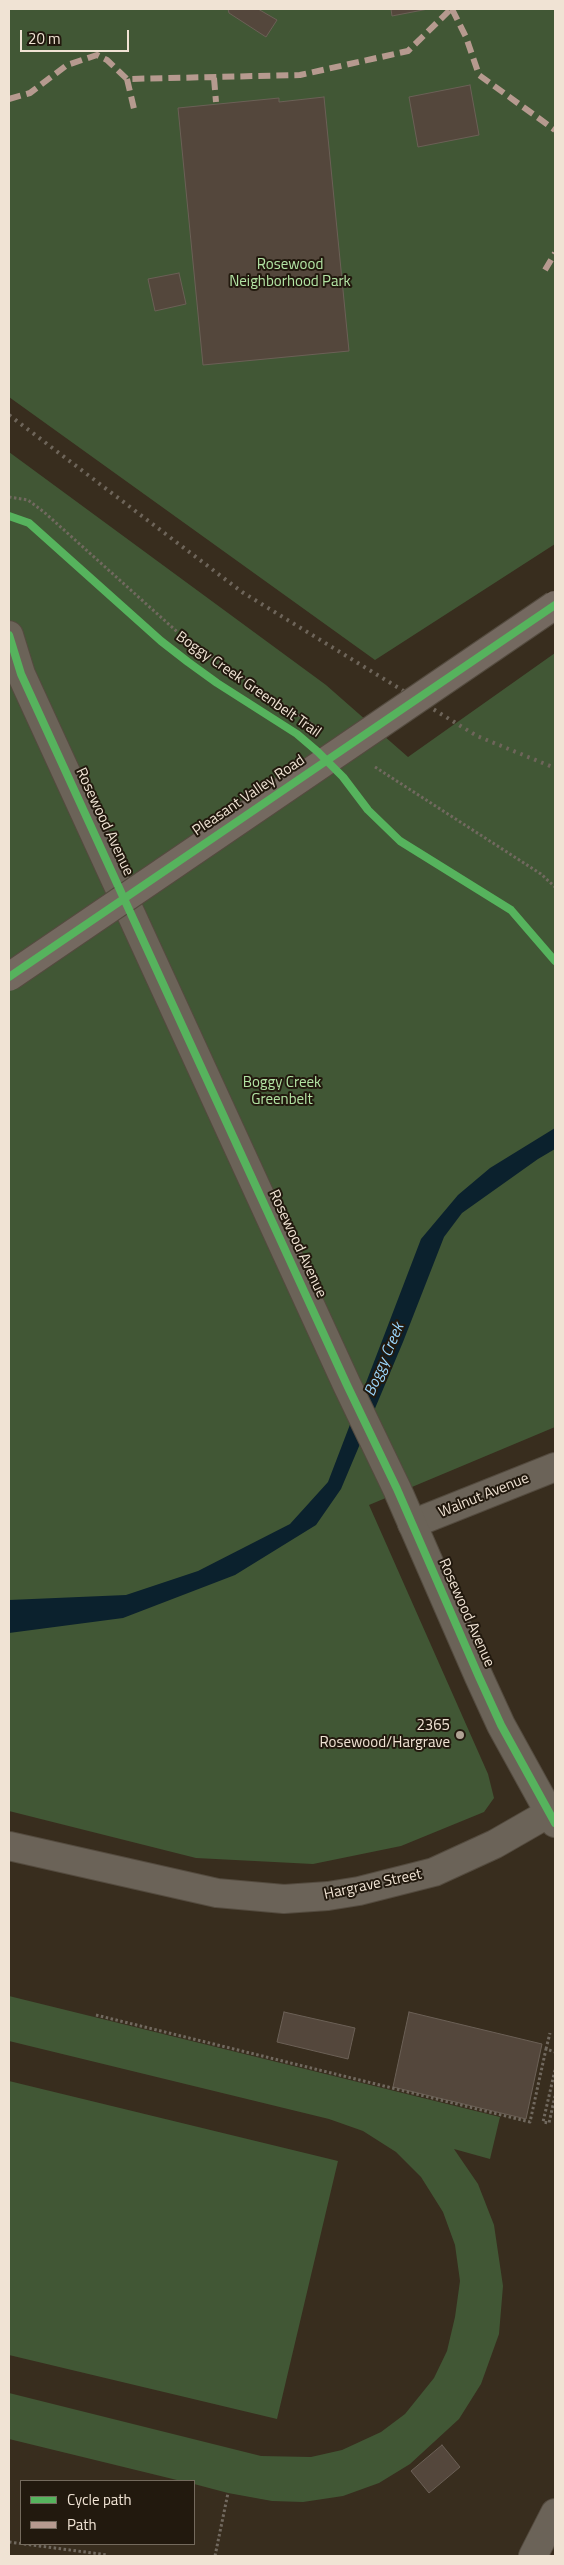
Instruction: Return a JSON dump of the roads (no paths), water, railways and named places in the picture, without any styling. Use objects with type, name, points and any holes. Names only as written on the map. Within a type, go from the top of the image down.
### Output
[{"type":"main road","name":"Pleasant Valley Road","points":[[9,977],[555,605]]},
{"type":"street","name":"Rosewood Avenue","points":[[9,635],[15,665],[347,1385],[397,1489],[502,1725],[552,1818]]},
{"type":"street","name":"Walnut Avenue","points":[[412,1524],[555,1467]]},
{"type":"street","name":"Hargrave Street","points":[[9,1846],[217,1893],[292,1898],[328,1896],[359,1891],[434,1872],[552,1818]]},
{"type":"street","points":[[533,2556],[555,2513]]},
{"type":"water","name":"Boggy Creek","points":[[555,1128],[555,1149],[462,1213],[444,1237],[403,1342],[341,1489],[316,1525],[235,1575],[123,1618],[9,1633],[9,1600],[126,1595],[198,1571],[290,1524],[328,1482],[421,1239],[458,1195],[490,1168]]},
{"type":"railway","points":[[9,415],[242,592],[477,736],[555,768]]},
{"type":"place","name":"2365 Rosewood/Hargrave","points":[[460,1735]]},
{"type":"park label","name":"Rosewood Neighborhood Park","points":[[290,274]]},
{"type":"park label","name":"Boggy Creek Greenbelt","points":[[282,1092]]}]
